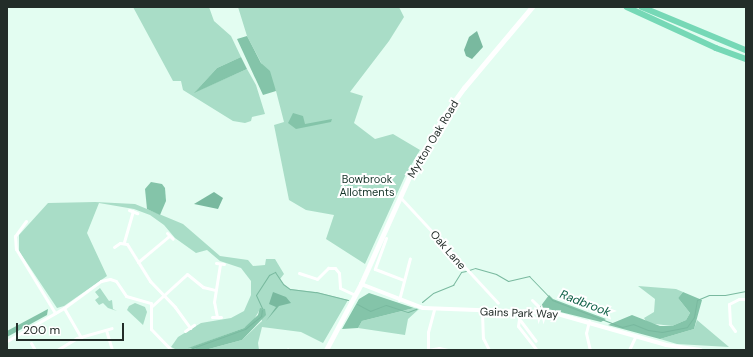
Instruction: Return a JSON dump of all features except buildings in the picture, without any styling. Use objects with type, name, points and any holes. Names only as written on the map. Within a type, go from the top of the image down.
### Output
[{"type":"highway","points":[[627,7],[716,48],[746,58]]},
{"type":"highway","points":[[642,7],[746,50]]},
{"type":"main road","name":"Mytton Oak Road","points":[[326,350],[355,295],[400,197],[449,109],[532,7]]},
{"type":"street","name":"Oak Lane","points":[[400,197],[464,269],[498,304]]},
{"type":"street","points":[[114,246],[124,242],[135,212],[129,210]]},
{"type":"street","points":[[26,221],[15,236],[16,249],[55,313]]},
{"type":"street","points":[[167,233],[173,240]]},
{"type":"street","points":[[138,262],[170,236]]},
{"type":"street","points":[[386,238],[375,269],[404,280]]},
{"type":"street","points":[[124,242],[150,281],[164,295],[190,328]]},
{"type":"street","points":[[399,300],[410,258]]},
{"type":"street","points":[[212,318],[219,317],[214,302],[215,290],[222,264],[216,263]]},
{"type":"street","points":[[409,264],[415,265]]},
{"type":"street","points":[[299,272],[317,278],[328,268],[335,268],[339,273],[340,288],[355,295]]},
{"type":"street","points":[[171,350],[150,326],[152,306],[187,274],[203,287],[215,290]]},
{"type":"street","points":[[7,341],[64,308],[101,282],[110,278],[116,281],[126,296],[146,299],[152,306]]},
{"type":"street","name":"Gains Park Way","points":[[360,284],[399,300],[434,310],[538,312],[589,321],[634,337],[678,349],[701,350]]},
{"type":"street","points":[[735,331],[730,324],[729,304],[739,299],[746,299]]},
{"type":"street","points":[[532,300],[538,306],[538,312]]},
{"type":"street","points":[[64,308],[81,337]]},
{"type":"street","points":[[434,310],[428,332],[428,350],[440,348],[448,350]]},
{"type":"street","points":[[482,312],[484,338],[490,350]]},
{"type":"street","points":[[520,312],[518,326],[537,350]]},
{"type":"street","points":[[520,320],[536,341]]},
{"type":"street","points":[[589,321],[586,333],[590,350]]},
{"type":"street","points":[[185,331],[194,325]]},
{"type":"street","points":[[57,350],[81,337],[112,328]]},
{"type":"street","points":[[106,330],[112,350]]},
{"type":"street","points":[[629,350],[634,337]]},
{"type":"street","points":[[31,343],[35,350]]},
{"type":"street","points":[[454,350],[468,350]]},
{"type":"green space","points":[[133,7],[209,7],[214,21],[231,36],[241,57],[217,68],[195,92],[247,69],[256,85],[265,114],[252,117],[251,121],[245,123],[233,121],[183,90],[181,81],[173,81]]},
{"type":"green space","name":"Bowbrook Allotments","points":[[238,7],[399,7],[404,17],[389,41],[350,92],[363,96],[354,123],[375,139],[393,134],[420,150],[406,174],[365,264],[326,239],[334,215],[306,210],[289,200],[274,125],[284,122],[276,91],[247,36]]},
{"type":"green space","points":[[95,202],[135,204],[183,224],[220,256],[248,260],[253,266],[265,265],[266,259],[275,259],[284,274],[280,279],[283,284],[290,289],[316,292],[348,300],[323,343],[301,332],[262,327],[258,343],[259,350],[205,350],[242,340],[262,321],[259,311],[252,323],[244,328],[189,348],[194,350],[177,350],[171,347],[178,337],[201,323],[231,318],[244,311],[251,295],[251,281],[241,268],[220,261],[207,250],[196,253],[175,238],[164,225],[150,215],[134,209],[99,203],[87,233],[107,276],[64,306],[57,308],[19,251],[19,235],[48,203]]},
{"type":"green space","points":[[638,286],[676,289],[683,292],[678,298],[690,313],[686,320],[672,326],[647,323],[644,318],[654,312],[655,299]]},
{"type":"green space","points":[[100,288],[109,301],[112,300],[113,309],[117,311],[108,308],[103,303],[99,305],[95,300],[99,297],[95,292]]},
{"type":"green space","points":[[135,303],[145,307],[147,312],[143,325],[127,310],[129,306]]},
{"type":"green space","points":[[414,308],[419,309],[408,319],[405,335],[358,328],[362,321]]},
{"type":"green space","points":[[697,320],[729,347],[677,344],[660,339],[694,329]]},
{"type":"shaded area","points":[[477,31],[483,47],[472,59],[466,56],[464,50],[469,37]]},
{"type":"shaded area","points":[[247,36],[261,63],[270,71],[276,91],[263,95],[237,39]]},
{"type":"shaded area","points":[[241,57],[247,69],[194,93],[217,68]]},
{"type":"shaded area","points":[[293,113],[303,116],[305,124],[332,119],[331,122],[296,129],[288,123]]},
{"type":"shaded area","points":[[151,182],[162,184],[165,188],[166,201],[160,215],[147,209],[145,189]]},
{"type":"shaded area","points":[[214,192],[223,198],[218,209],[194,204]]},
{"type":"shaded area","points":[[273,292],[286,297],[291,303],[279,306],[266,321],[276,307],[269,304]]},
{"type":"shaded area","points":[[683,292],[702,300],[694,329],[660,339],[608,325],[632,315],[660,326],[672,326],[686,320],[690,313],[678,298]]},
{"type":"shaded area","points":[[369,293],[414,308],[362,321],[358,328],[342,329],[359,299]]},
{"type":"shaded area","points":[[549,295],[553,299],[606,319],[601,322],[540,307]]},
{"type":"shaded area","points":[[260,308],[265,309],[266,315],[242,340],[205,350],[188,348],[244,328],[258,315]]},
{"type":"shaded area","points":[[48,309],[47,315],[7,337],[7,331]]},
{"type":"waterway","name":"Radbrook","points":[[469,270],[475,268],[496,274],[508,281],[529,276],[552,300],[622,327],[633,324],[648,330],[662,332],[687,327],[694,317],[697,300],[709,295],[725,295],[746,291]]},
{"type":"waterway","name":"Radbrook","points":[[422,302],[433,293],[453,285],[461,272],[466,271]]},
{"type":"waterway","name":"Radbrook","points":[[262,308],[256,295],[269,275],[275,272],[283,284],[290,289],[316,292],[348,300]]},
{"type":"waterway","name":"Radbrook","points":[[357,304],[370,311],[386,305],[408,312],[416,309]]},
{"type":"waterway","name":"Radbrook","points":[[187,350],[245,329],[261,316],[262,310]]}]
